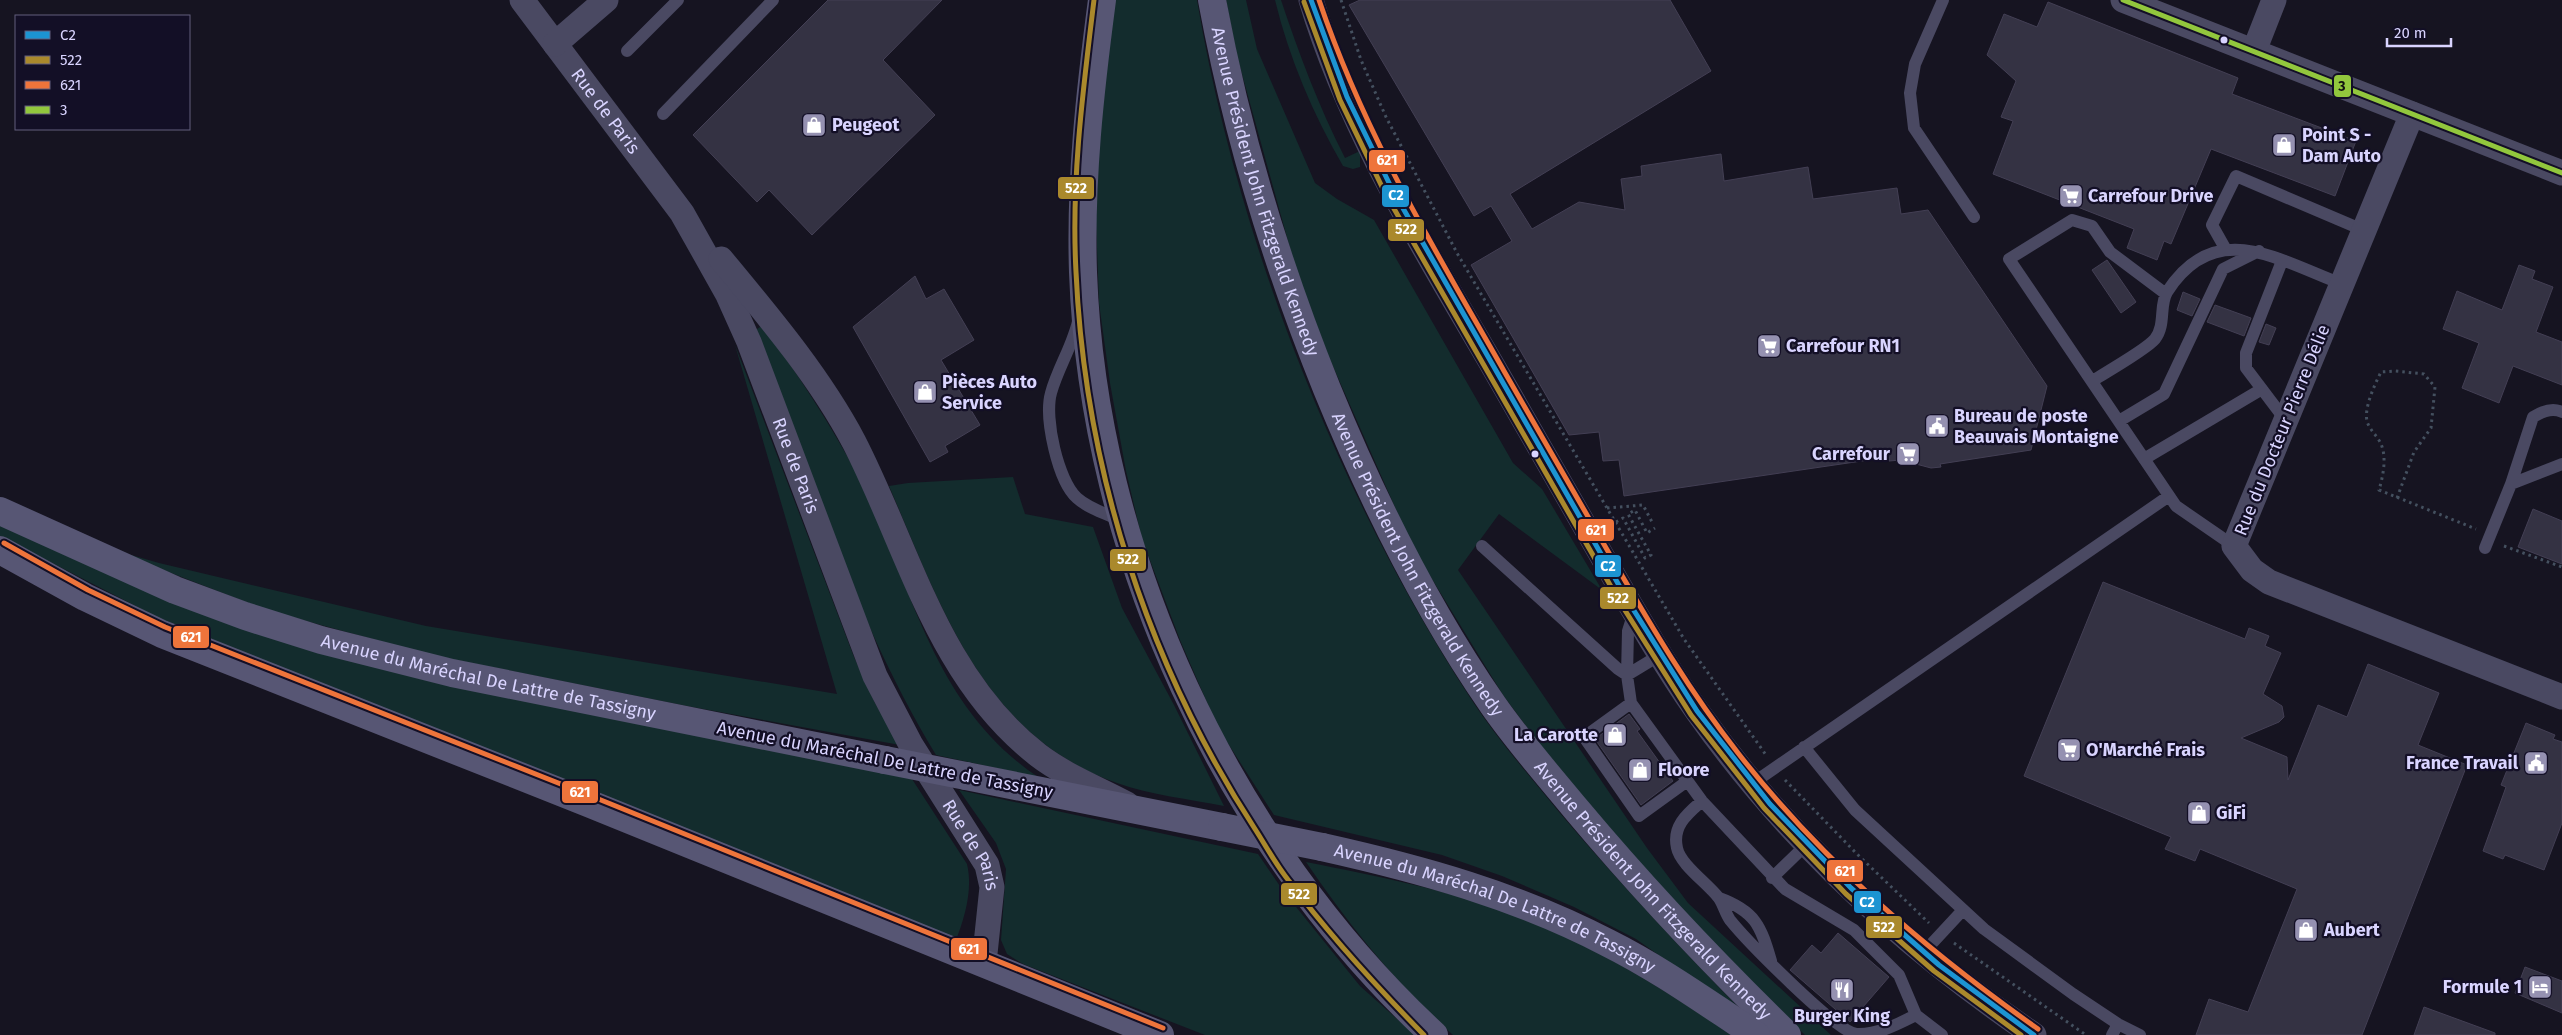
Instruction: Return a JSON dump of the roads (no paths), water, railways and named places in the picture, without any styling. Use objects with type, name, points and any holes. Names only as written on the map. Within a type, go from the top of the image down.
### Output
[{"type":"main road","points":[[1102,0],[1085,143],[1082,211],[1083,275],[1095,387],[1122,521],[1149,603],[1176,670],[1220,757],[1258,822],[1295,877],[1353,952],[1434,1035]]},
{"type":"main road","name":"Avenue Président John Fitzgerald Kennedy","points":[[1212,0],[1250,168],[1296,312],[1360,466],[1422,589],[1493,705],[1549,778],[1651,897],[1787,1035]]},
{"type":"main road","name":"Avenue du Maréchal De Lattre de Tassigny","points":[[0,511],[175,590],[245,616],[321,640],[508,685],[1322,847],[1462,883],[1547,914],[1637,958],[1756,1035]]},
{"type":"main road","points":[[0,550],[85,597],[162,634],[1160,1035]]},
{"type":"street","name":"Rue de Paris","points":[[522,0],[682,213],[739,317],[876,676],[911,745],[987,865],[992,887],[984,963]]},
{"type":"street","points":[[555,44],[606,0]]},
{"type":"street","points":[[1311,0],[1334,67],[1371,153],[1634,612],[1698,712],[1752,783],[1807,844],[1880,916],[1923,953],[1997,1010],[2034,1035]]},
{"type":"street","points":[[2123,0],[2562,173]]},
{"type":"street","points":[[2254,52],[2274,0]]},
{"type":"street","name":"Rue du Docteur Pierre Délie","points":[[2412,114],[2363,230],[2287,422],[2234,546],[2252,570],[2269,582],[2562,697]]},
{"type":"street","points":[[682,213],[758,304],[830,402],[875,486],[934,621],[956,661],[981,698],[1008,729],[1052,765],[1145,813]]},
{"type":"lane","points":[[627,52],[678,0]]},
{"type":"lane","points":[[663,114],[773,0]]},
{"type":"lane","points":[[1943,0],[1915,64],[1910,93],[1914,128],[1974,217]]},
{"type":"lane","points":[[2225,248],[2212,225],[2236,176],[2363,230]]},
{"type":"lane","points":[[2166,294],[2110,252],[2092,226],[2072,220],[2009,259],[2169,496],[2183,512],[2234,546]]},
{"type":"lane","points":[[2092,381],[2154,340],[2162,323],[2166,294],[2190,264],[2225,248],[2259,251],[2342,284]]},
{"type":"lane","points":[[2119,421],[2164,394],[2223,269],[2259,251]]},
{"type":"lane","points":[[2282,261],[2246,353],[2246,368],[2287,422]]},
{"type":"lane","points":[[1083,275],[1078,323],[1051,393],[1049,420],[1069,488],[1086,504],[1122,521]]},
{"type":"lane","points":[[2144,459],[2262,389]]},
{"type":"lane","points":[[2485,548],[2511,484],[2533,417],[2543,411],[2558,410],[2562,412]]},
{"type":"lane","points":[[2511,484],[2562,464]]},
{"type":"lane","points":[[1752,783],[1776,769],[1804,747],[2169,496]]},
{"type":"lane","points":[[1482,546],[1627,675]]},
{"type":"lane","points":[[1634,612],[1628,631],[1627,675],[1631,703],[1686,782],[1772,878],[1801,900],[1854,930],[1898,975],[1916,1015],[1935,1033]]},
{"type":"lane","points":[[1627,675],[1660,655]]},
{"type":"lane","points":[[1631,703],[1584,737],[1633,808],[1639,816],[1686,782]]},
{"type":"lane","points":[[1804,747],[1855,810],[1962,911],[2115,1029],[2140,1035]]},
{"type":"lane","points":[[1702,801],[1681,821],[1677,847],[1681,857],[1719,898],[1739,906],[1758,924],[1771,963],[1842,1027],[1854,1033],[1877,1033],[1916,1015]]},
{"type":"lane","points":[[1772,878],[1807,844]]},
{"type":"lane","points":[[1923,953],[1962,911]]},
{"type":"place","name":"Peugeot","points":[[814,125]]},
{"type":"place","name":"Point S - Dam Auto","points":[[2284,145]]},
{"type":"place","name":"Carrefour Drive","points":[[2071,196]]},
{"type":"place","name":"Carrefour RN1","points":[[1769,346]]},
{"type":"place","name":"Pièces Auto Service","points":[[925,392]]},
{"type":"place","name":"Bureau de poste Beauvais Montaigne","points":[[1937,426]]},
{"type":"place","name":"Carrefour","points":[[1908,454]]},
{"type":"place","name":"La Carotte","points":[[1615,735]]},
{"type":"place","name":"O'Marché Frais","points":[[2069,750]]},
{"type":"place","name":"France Travail","points":[[2536,763]]},
{"type":"place","name":"Floore","points":[[1640,770]]},
{"type":"place","name":"GiFi","points":[[2199,813]]},
{"type":"place","name":"Aubert","points":[[2306,930]]},
{"type":"place","name":"Formule 1","points":[[2540,987]]},
{"type":"place","name":"Burger King","points":[[1842,990]]}]
